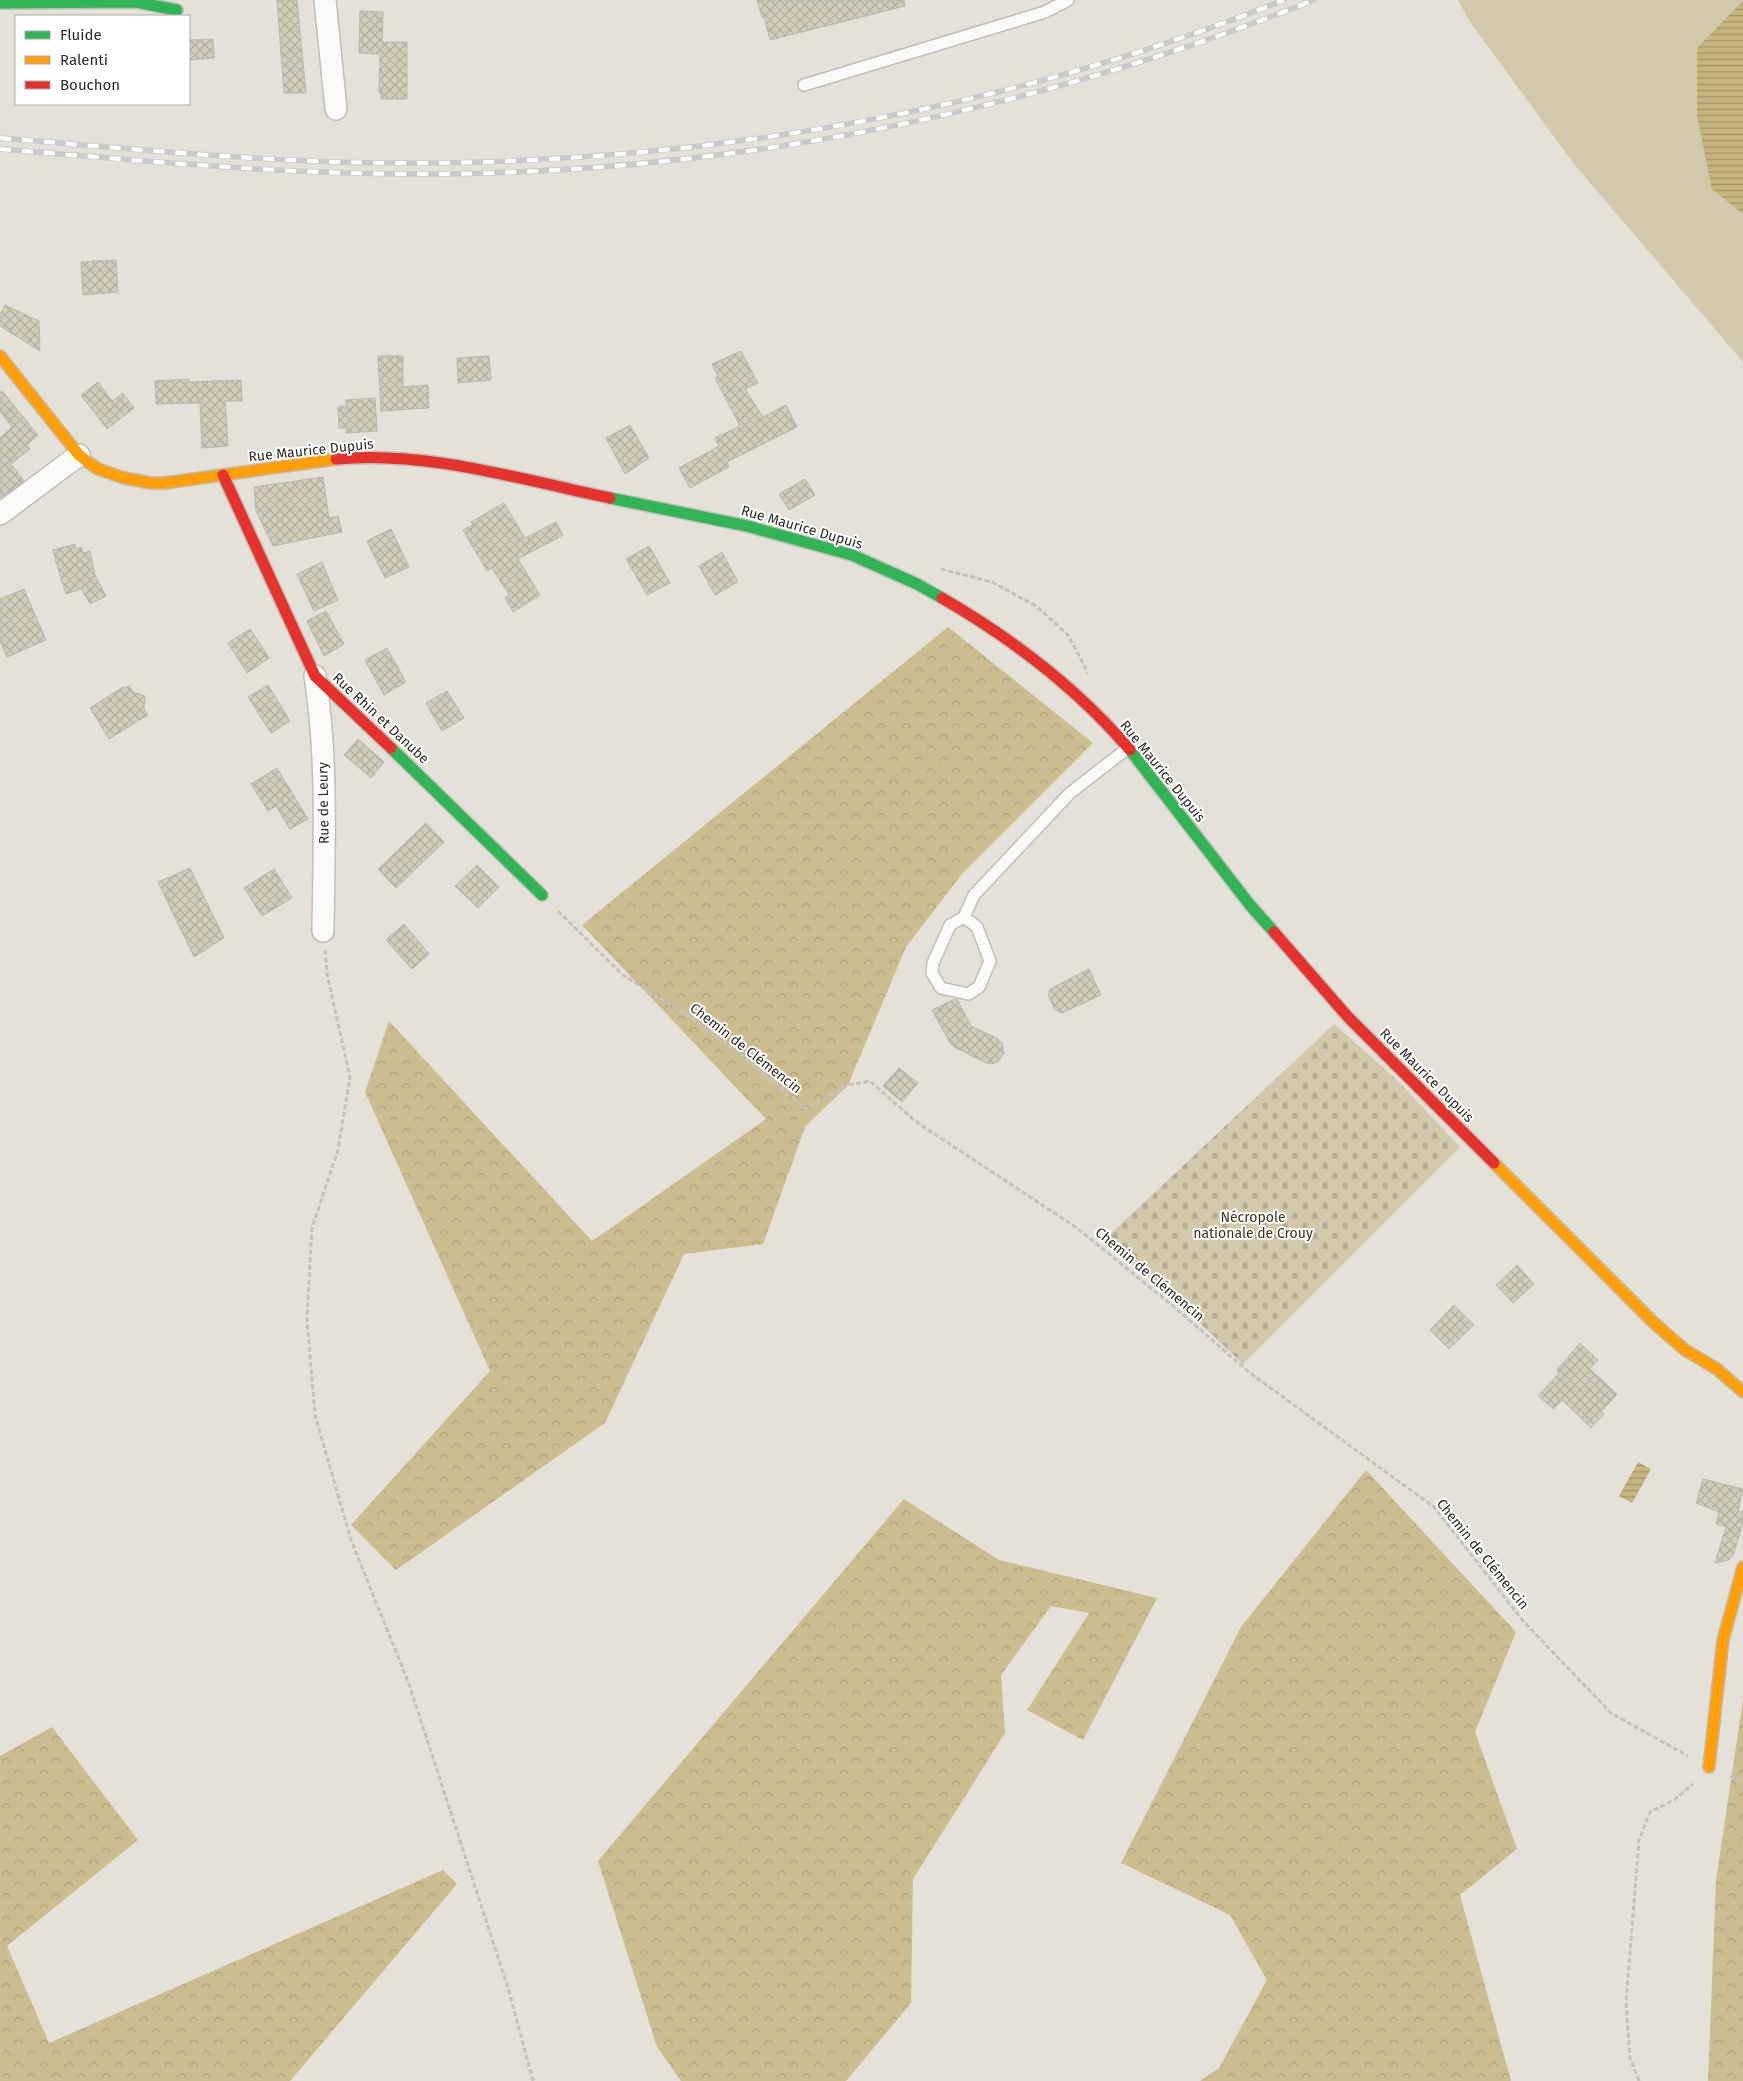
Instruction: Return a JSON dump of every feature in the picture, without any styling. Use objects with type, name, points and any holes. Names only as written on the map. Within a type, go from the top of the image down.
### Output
[{"type":"main road","points":[[0,2],[137,6],[177,10]]},
{"type":"main road","name":"Rue Maurice Dupuis","points":[[0,356],[79,454],[98,469],[110,474],[151,484],[339,459],[392,457],[416,459],[747,526],[852,556],[917,584],[968,613],[1032,658],[1085,704],[1128,748],[1250,905],[1348,1017],[1653,1322],[1686,1350],[1717,1369],[1743,1392]]},
{"type":"main road","name":"Rue Rhin et Danube","points":[[222,475],[315,676],[330,694],[408,763],[542,895]]},
{"type":"main road","name":"Rue Maurice Dupuis","points":[[1717,1369],[1741,1375]]},
{"type":"main road","points":[[1709,1767],[1723,1640],[1743,1567]]},
{"type":"street","points":[[325,0],[336,108]]},
{"type":"street","points":[[0,514],[79,454]]},
{"type":"street","name":"Rue de Leury","points":[[315,676],[319,701],[324,804],[323,932]]},
{"type":"lane","points":[[804,85],[1045,12],[1068,0]]},
{"type":"lane","points":[[964,917],[978,927],[990,960],[980,987],[968,994],[941,988],[932,974],[933,963],[950,925],[964,917],[974,895],[1070,793],[1128,748]]},
{"type":"path","name":"Chemin de Clémencin","points":[[542,895],[623,975],[693,1019],[806,1108],[848,1085],[870,1081],[915,1122],[1077,1228],[1173,1306],[1250,1373],[1434,1507],[1523,1620],[1611,1713],[1709,1767]]},
{"type":"path","points":[[323,932],[327,974],[350,1077],[338,1150],[312,1228],[307,1320],[314,1415],[350,1540],[410,1684],[509,1991],[533,2081]]},
{"type":"path","points":[[1639,2081],[1630,2058],[1626,2003],[1638,1840],[1650,1812],[1674,1800],[1709,1767]]},
{"type":"green space","points":[[1458,0],[1743,0],[1743,362],[1574,164],[1470,22]]},
{"type":"green space","points":[[948,627],[1093,743],[962,874],[906,947],[848,1085],[805,1127],[763,1244],[684,1254],[605,1423],[396,1570],[351,1525],[490,1371],[365,1092],[389,1021],[592,1241],[766,1119],[582,925]]},
{"type":"green space","name":"Nécropole nationale de Crouy","points":[[1334,1024],[1397,1080],[1460,1147],[1243,1364],[1183,1307],[1103,1241]]},
{"type":"green space","points":[[1366,1470],[1516,1632],[1475,1732],[1517,1849],[1460,1895],[1511,2081],[1200,2081],[1219,2068],[1267,1980],[1230,1915],[1121,1863],[1241,1627]]},
{"type":"green space","points":[[904,1499],[999,1560],[1157,1598],[1083,1740],[1027,1710],[1089,1613],[1051,1606],[1001,1675],[1005,1733],[913,1879],[911,2003],[846,2081],[681,2081],[657,2047],[598,1861]]},
{"type":"green space","points":[[1743,1700],[1743,2081],[1708,2081],[1716,1880]]},
{"type":"green space","points":[[52,1727],[138,1840],[7,1946],[49,2043],[443,1870],[457,1884],[290,2081],[0,2081],[0,1756]]},
{"type":"shaded area","points":[[1743,1],[1743,214],[1712,189],[1697,116],[1697,48]]},
{"type":"shaded area","points":[[1638,1462],[1651,1469],[1632,1503],[1619,1496]]},
{"type":"building","points":[[277,0],[297,0],[306,93],[284,93]]},
{"type":"building","points":[[757,0],[904,0],[905,6],[770,40]]},
{"type":"building","points":[[360,11],[383,12],[382,42],[407,42],[407,99],[381,99],[381,93],[379,93],[380,54],[359,53]]},
{"type":"building","points":[[213,39],[214,58],[190,60],[190,40]]},
{"type":"building","points":[[116,260],[118,292],[83,295],[81,262]]},
{"type":"building","points":[[5,305],[39,321],[40,351],[0,326],[0,314]]},
{"type":"building","points":[[741,351],[758,383],[745,389],[763,417],[786,405],[797,427],[727,462],[729,467],[690,488],[679,468],[719,446],[715,438],[740,426],[715,378],[718,376],[712,364]]},
{"type":"building","points":[[378,356],[403,356],[403,387],[428,385],[429,408],[381,411]]},
{"type":"building","points":[[489,356],[491,380],[458,383],[457,358]]},
{"type":"building","points":[[189,379],[189,382],[241,380],[242,401],[225,401],[228,446],[202,448],[200,403],[156,404],[155,381]]},
{"type":"building","points":[[98,382],[112,401],[123,393],[134,408],[107,429],[81,395]]},
{"type":"building","points":[[2,391],[38,435],[27,445],[30,449],[11,464],[24,481],[0,498],[0,438],[12,427],[0,411],[0,393]]},
{"type":"building","points":[[375,398],[377,431],[346,433],[346,428],[339,428],[338,407],[346,406],[346,400]]},
{"type":"building","points":[[630,425],[649,458],[625,474],[606,438]]},
{"type":"building","points":[[323,477],[329,518],[338,516],[342,532],[273,546],[256,511],[254,487]]},
{"type":"building","points":[[805,479],[815,495],[789,510],[779,494]]},
{"type":"building","points":[[504,503],[525,538],[556,522],[563,535],[518,559],[540,595],[513,612],[505,598],[509,595],[492,568],[487,571],[463,530],[473,525],[471,522]]},
{"type":"building","points":[[391,529],[409,567],[385,578],[367,541]]},
{"type":"building","points":[[75,544],[76,549],[81,547],[83,553],[90,551],[95,575],[106,596],[90,604],[81,589],[66,594],[53,550]]},
{"type":"building","points":[[649,546],[670,583],[647,595],[626,559]]},
{"type":"building","points":[[722,552],[738,582],[715,595],[699,566]]},
{"type":"building","points":[[322,562],[338,600],[314,611],[297,574]]},
{"type":"building","points":[[24,589],[46,640],[7,657],[0,641],[0,599]]},
{"type":"building","points":[[326,611],[344,644],[324,656],[307,621]]},
{"type":"building","points":[[250,629],[269,658],[247,673],[228,643]]},
{"type":"building","points":[[387,648],[406,682],[384,695],[365,660]]},
{"type":"building","points":[[268,685],[290,721],[271,733],[248,697]]},
{"type":"building","points":[[129,686],[133,692],[145,696],[144,709],[148,715],[109,739],[90,708],[123,687]]},
{"type":"building","points":[[447,691],[464,718],[442,731],[426,703]]},
{"type":"building","points":[[358,739],[384,762],[371,778],[344,755]]},
{"type":"building","points":[[277,768],[308,819],[290,829],[276,806],[268,811],[251,784]]},
{"type":"building","points":[[426,823],[444,842],[396,888],[378,869]]},
{"type":"building","points":[[477,865],[499,887],[478,908],[455,886]]},
{"type":"building","points":[[190,868],[224,938],[194,957],[158,882]]},
{"type":"building","points":[[274,869],[292,898],[262,916],[244,888]]},
{"type":"building","points":[[404,924],[429,954],[412,969],[386,940]]},
{"type":"building","points":[[1089,969],[1101,995],[1062,1013],[1055,1010],[1048,995],[1050,989]]},
{"type":"building","points":[[957,999],[971,1026],[997,1038],[1002,1043],[1004,1053],[998,1062],[991,1064],[984,1062],[954,1047],[950,1043],[932,1010]]},
{"type":"building","points":[[899,1068],[918,1083],[902,1102],[883,1086]]},
{"type":"building","points":[[1517,1265],[1534,1284],[1513,1303],[1496,1285]]},
{"type":"building","points":[[1454,1305],[1474,1325],[1449,1349],[1430,1330]]},
{"type":"building","points":[[1580,1343],[1598,1360],[1590,1369],[1617,1394],[1601,1412],[1604,1414],[1591,1428],[1562,1400],[1554,1409],[1538,1396],[1559,1373],[1557,1370]]},
{"type":"building","points":[[1703,1479],[1743,1489],[1738,1511],[1743,1512],[1743,1524],[1733,1555],[1729,1560],[1715,1563],[1726,1527],[1716,1524],[1719,1512],[1696,1503]]},
{"type":"railway","points":[[0,138],[164,152],[329,162],[439,163],[547,159],[654,151],[762,138],[869,120],[975,98],[1079,70],[1183,38],[1284,0]]},
{"type":"railway","points":[[0,149],[272,170],[381,174],[549,171],[661,162],[773,147],[883,128],[993,103],[1101,74],[1209,39],[1314,0]]},
{"type":"traffic: fast","points":[[0,3],[136,2],[177,10]]},
{"type":"traffic: fast","points":[[610,498],[747,526],[852,555],[917,584],[942,598]]},
{"type":"traffic: fast","points":[[391,748],[542,895]]},
{"type":"traffic: fast","points":[[1130,750],[1250,905],[1274,932]]},
{"type":"traffic: slow","points":[[0,356],[79,455],[98,469],[124,478],[151,483],[165,483],[336,459]]},
{"type":"traffic: slow","points":[[1494,1163],[1653,1322],[1685,1350],[1717,1369],[1743,1392]]},
{"type":"traffic: slow","points":[[1709,1767],[1723,1640],[1743,1567]]},
{"type":"traffic: jam","points":[[336,459],[370,457],[439,463],[509,475],[610,498]]},
{"type":"traffic: jam","points":[[223,475],[315,676],[391,748]]},
{"type":"traffic: jam","points":[[942,598],[993,630],[1042,666],[1088,706],[1130,750]]},
{"type":"traffic: jam","points":[[1274,932],[1348,1017],[1494,1163]]}]
